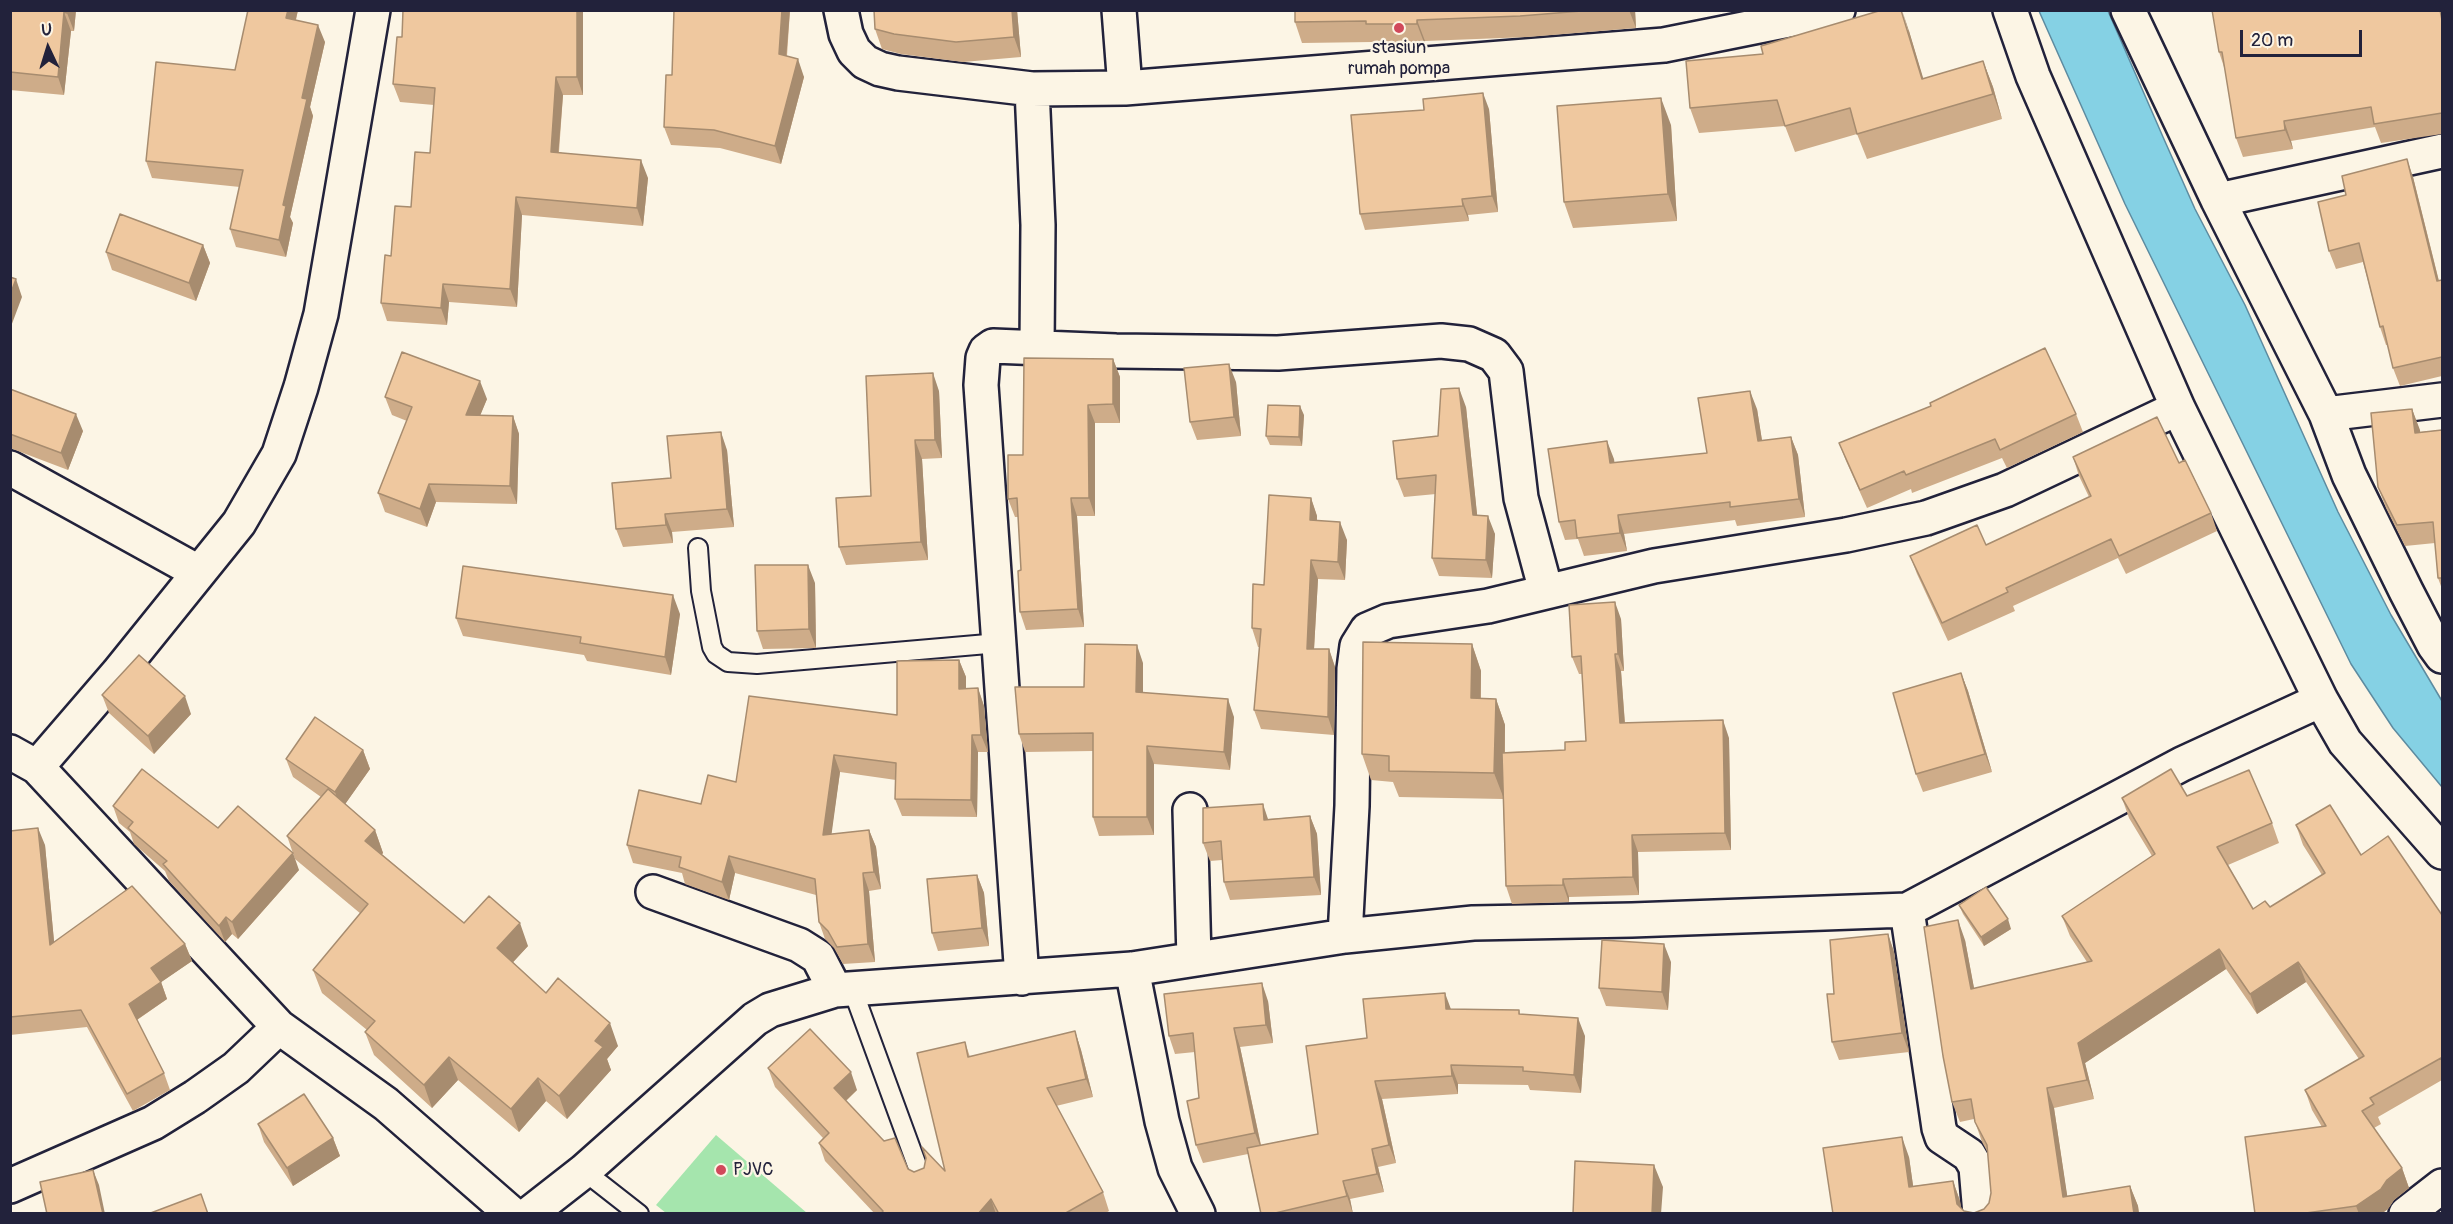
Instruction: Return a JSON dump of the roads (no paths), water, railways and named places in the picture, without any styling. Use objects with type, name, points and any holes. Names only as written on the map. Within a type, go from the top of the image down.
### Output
[{"type":"street","points":[[374,10],[321,314],[302,387],[279,454],[239,522],[118,673],[24,759],[279,1027],[386,1104],[512,1214]]},
{"type":"street","points":[[841,10],[846,34],[854,51],[865,62],[880,69],[1032,89],[1125,88],[1664,45],[1838,10]]},
{"type":"street","points":[[1119,10],[1125,88]]},
{"type":"street","points":[[2010,10],[2033,76],[2178,408],[2321,700],[2345,742],[2442,852]]},
{"type":"street","points":[[2128,10],[2218,200],[2326,414],[2349,475],[2406,591],[2442,656]]},
{"type":"street","points":[[1032,89],[1038,225],[1037,348]]},
{"type":"street","points":[[2218,200],[2442,151]]},
{"type":"street","points":[[1022,978],[981,385],[983,358],[986,351],[993,346],[1278,353],[1442,341],[1469,344],[1494,355],[1506,371],[1521,498],[1546,591]]},
{"type":"street","points":[[2326,414],[2442,400]]},
{"type":"street","points":[[1345,936],[1352,806],[1354,669],[1358,646],[1367,630],[1388,621],[1488,606],[1654,566],[1846,536],[1926,518],[2005,490],[2178,408]]},
{"type":"street","points":[[10,468],[198,572]]},
{"type":"street","points":[[529,1214],[584,1171],[755,1019],[770,1010],[843,989],[1132,969],[1345,936],[1473,922],[1632,920],[1907,910],[2182,764],[2321,700]]},
{"type":"street","points":[[1190,810],[1194,959]]},
{"type":"street","points":[[653,892],[799,945],[818,957],[843,989]]},
{"type":"street","points":[[1907,910],[1939,1128],[1942,1137],[1970,1155],[1976,1167],[1980,1214]]},
{"type":"street","points":[[1132,969],[1162,1121],[1175,1168],[1198,1214]]},
{"type":"street","points":[[10,1186],[153,1123],[236,1068],[279,1027]]},
{"type":"street","points":[[2406,1214],[2442,1189]]},
{"type":"lane","points":[[698,548],[701,591],[712,647],[716,654],[728,662],[758,664],[999,643]]},
{"type":"lane","points":[[843,989],[922,1179]]},
{"type":"lane","points":[[584,1171],[639,1214]]},
{"type":"water","points":[[2039,11],[2108,11],[2195,209],[2245,305],[2338,512],[2391,615],[2442,701],[2442,787],[2393,728],[2351,664],[2125,204]]},
{"type":"place","name":"stasiun rumah pompa","points":[[1399,28]]},
{"type":"place","name":"PJVC","points":[[721,1170]]}]
